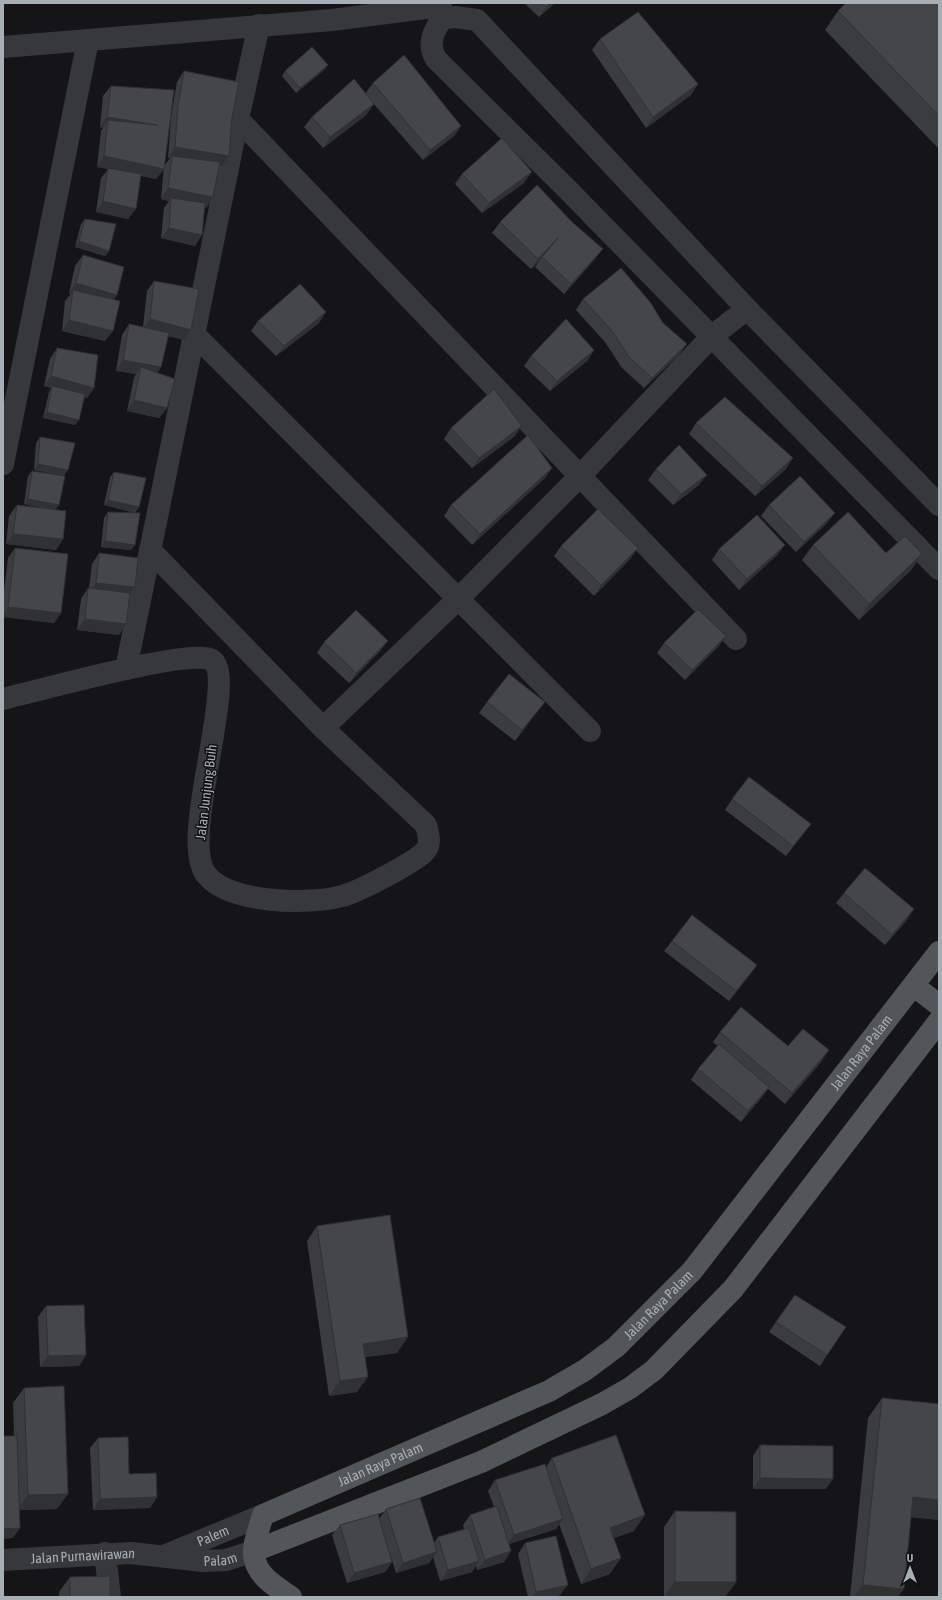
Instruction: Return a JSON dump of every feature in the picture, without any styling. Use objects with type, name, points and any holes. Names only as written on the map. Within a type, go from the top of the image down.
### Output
[{"type":"main road","name":"Jalan Raya Palam","points":[[263,1515],[549,1391],[585,1370],[616,1347],[692,1271],[939,952]]},
{"type":"main road","points":[[914,986],[939,1005]]},
{"type":"main road","points":[[254,1551],[481,1462],[602,1404],[630,1388],[654,1370],[733,1289],[939,1021]]},
{"type":"main road","points":[[263,1515],[254,1551],[261,1574],[269,1582],[291,1597]]},
{"type":"street","points":[[442,9],[434,30],[431,44],[432,53],[436,59],[712,336],[939,569]]},
{"type":"street","points":[[3,46],[332,20],[442,9],[454,17],[477,20],[747,309],[939,505]]},
{"type":"street","points":[[126,669],[238,119],[260,25]]},
{"type":"street","points":[[3,464],[88,40]]},
{"type":"street","points":[[238,119],[736,639]]},
{"type":"street","points":[[150,550],[322,728],[458,599],[580,476],[712,336],[747,309]]},
{"type":"street","points":[[194,334],[590,731]]},
{"type":"street","points":[[3,699],[126,669],[201,656],[212,659],[245,648]]},
{"type":"street","name":"Jalan Junjung Buih","points":[[212,659],[217,667],[217,706],[200,821],[199,849],[205,873],[215,883],[240,895],[277,901],[343,896],[409,864],[426,851],[429,838],[426,825],[322,728]]},
{"type":"street","name":"Palem","points":[[162,1556],[263,1515]]},
{"type":"street","name":"Palam","points":[[162,1556],[203,1562],[226,1560],[254,1551]]},
{"type":"street","points":[[105,1553],[110,1597]]},
{"type":"street","name":"Jalan Purnawirawan","points":[[3,1560],[105,1553],[131,1553],[162,1556]]},
{"type":"building","points":[[542,3],[550,3],[546,7]]},
{"type":"building","points":[[846,3],[939,3],[939,116],[838,11]]},
{"type":"building","points":[[638,12],[698,84],[653,117],[600,39]]},
{"type":"building","points":[[312,47],[328,65],[300,88],[285,71]]},
{"type":"building","points":[[404,55],[461,126],[430,150],[373,83]]},
{"type":"building","points":[[184,71],[239,82],[232,117],[229,156],[175,147],[178,106]]},
{"type":"building","points":[[354,79],[374,104],[330,137],[312,117]]},
{"type":"building","points":[[111,86],[174,90],[164,169],[104,156],[108,120],[157,125],[107,117]]},
{"type":"building","points":[[502,138],[532,172],[489,203],[462,174]]},
{"type":"building","points":[[172,156],[220,162],[213,197],[168,188]]},
{"type":"building","points":[[108,168],[141,174],[136,209],[103,201]]},
{"type":"building","points":[[537,185],[572,222],[603,249],[571,284],[542,257],[558,238],[538,259],[500,222]]},
{"type":"building","points":[[171,198],[205,203],[202,235],[169,228]]},
{"type":"building","points":[[85,219],[116,224],[109,251],[79,241]]},
{"type":"building","points":[[83,255],[124,267],[117,295],[76,283]]},
{"type":"building","points":[[621,268],[650,302],[663,323],[687,344],[652,378],[629,357],[613,332],[583,299]]},
{"type":"building","points":[[154,281],[199,289],[191,330],[150,319]]},
{"type":"building","points":[[300,284],[326,312],[284,346],[258,321]]},
{"type":"building","points":[[73,290],[120,301],[113,331],[69,320]]},
{"type":"building","points":[[566,319],[594,350],[557,381],[531,356]]},
{"type":"building","points":[[129,324],[169,333],[161,367],[123,360]]},
{"type":"building","points":[[57,348],[98,355],[94,388],[51,376]]},
{"type":"building","points":[[141,367],[175,379],[167,408],[134,400]]},
{"type":"building","points":[[52,386],[85,394],[79,420],[47,412]]},
{"type":"building","points":[[494,389],[522,426],[479,458],[451,428]]},
{"type":"building","points":[[725,397],[793,458],[762,486],[696,423]]},
{"type":"building","points":[[528,435],[552,468],[480,534],[451,505]]},
{"type":"building","points":[[40,437],[75,443],[68,470],[38,464]]},
{"type":"building","points":[[679,445],[707,475],[681,494],[656,469]]},
{"type":"building","points":[[32,471],[65,476],[59,505],[28,499]]},
{"type":"building","points":[[114,472],[146,478],[139,507],[108,500]]},
{"type":"building","points":[[800,476],[835,513],[804,542],[769,505]]},
{"type":"building","points":[[17,505],[66,511],[63,539],[13,534]]},
{"type":"building","points":[[598,509],[638,548],[601,585],[561,546]]},
{"type":"building","points":[[108,512],[140,513],[135,545],[105,541]]},
{"type":"building","points":[[848,512],[886,553],[905,536],[922,554],[869,604],[813,545]]},
{"type":"building","points":[[757,515],[785,545],[747,579],[719,549]]},
{"type":"building","points":[[15,548],[68,554],[61,613],[8,607]]},
{"type":"building","points":[[99,553],[138,558],[135,587],[96,583]]},
{"type":"building","points":[[88,588],[130,593],[126,624],[85,619]]},
{"type":"building","points":[[698,609],[726,636],[692,670],[664,643]]},
{"type":"building","points":[[356,610],[388,641],[356,673],[324,642]]},
{"type":"building","points":[[509,674],[545,702],[522,730],[487,702]]},
{"type":"building","points":[[749,777],[811,824],[793,846],[732,799]]},
{"type":"building","points":[[865,868],[914,909],[892,935],[844,893]]},
{"type":"building","points":[[692,915],[757,965],[736,991],[672,941]]},
{"type":"building","points":[[741,1007],[788,1046],[803,1029],[829,1050],[792,1093],[720,1032]]},
{"type":"building","points":[[719,1044],[769,1087],[748,1111],[698,1069]]},
{"type":"building","points":[[390,1215],[408,1337],[363,1344],[368,1377],[340,1381],[317,1226]]},
{"type":"building","points":[[795,1295],[846,1327],[827,1355],[776,1322]]},
{"type":"building","points":[[84,1305],[86,1355],[48,1356],[46,1306]]},
{"type":"building","points":[[64,1386],[68,1494],[28,1495],[24,1388]]},
{"type":"building","points":[[882,1398],[939,1404],[939,1500],[913,1497],[904,1589],[863,1585]]},
{"type":"building","points":[[616,1435],[645,1515],[610,1528],[621,1558],[591,1569],[552,1458]]},
{"type":"building","points":[[3,1436],[17,1436],[20,1528],[3,1529]]},
{"type":"building","points":[[128,1437],[129,1474],[156,1473],[157,1497],[100,1499],[98,1438]]},
{"type":"building","points":[[760,1445],[833,1446],[833,1479],[760,1478]]},
{"type":"building","points":[[545,1464],[563,1519],[514,1535],[495,1480]]},
{"type":"building","points":[[420,1498],[437,1552],[403,1563],[386,1509]]},
{"type":"building","points":[[497,1506],[511,1551],[485,1560],[470,1515]]},
{"type":"building","points":[[675,1511],[736,1512],[736,1582],[675,1582]]},
{"type":"building","points":[[378,1514],[392,1562],[354,1573],[340,1525]]},
{"type":"building","points":[[469,1528],[479,1561],[448,1570],[438,1537]]},
{"type":"building","points":[[556,1536],[568,1585],[536,1592],[525,1543]]},
{"type":"building","points":[[110,1576],[110,1597],[70,1597],[70,1577]]}]
